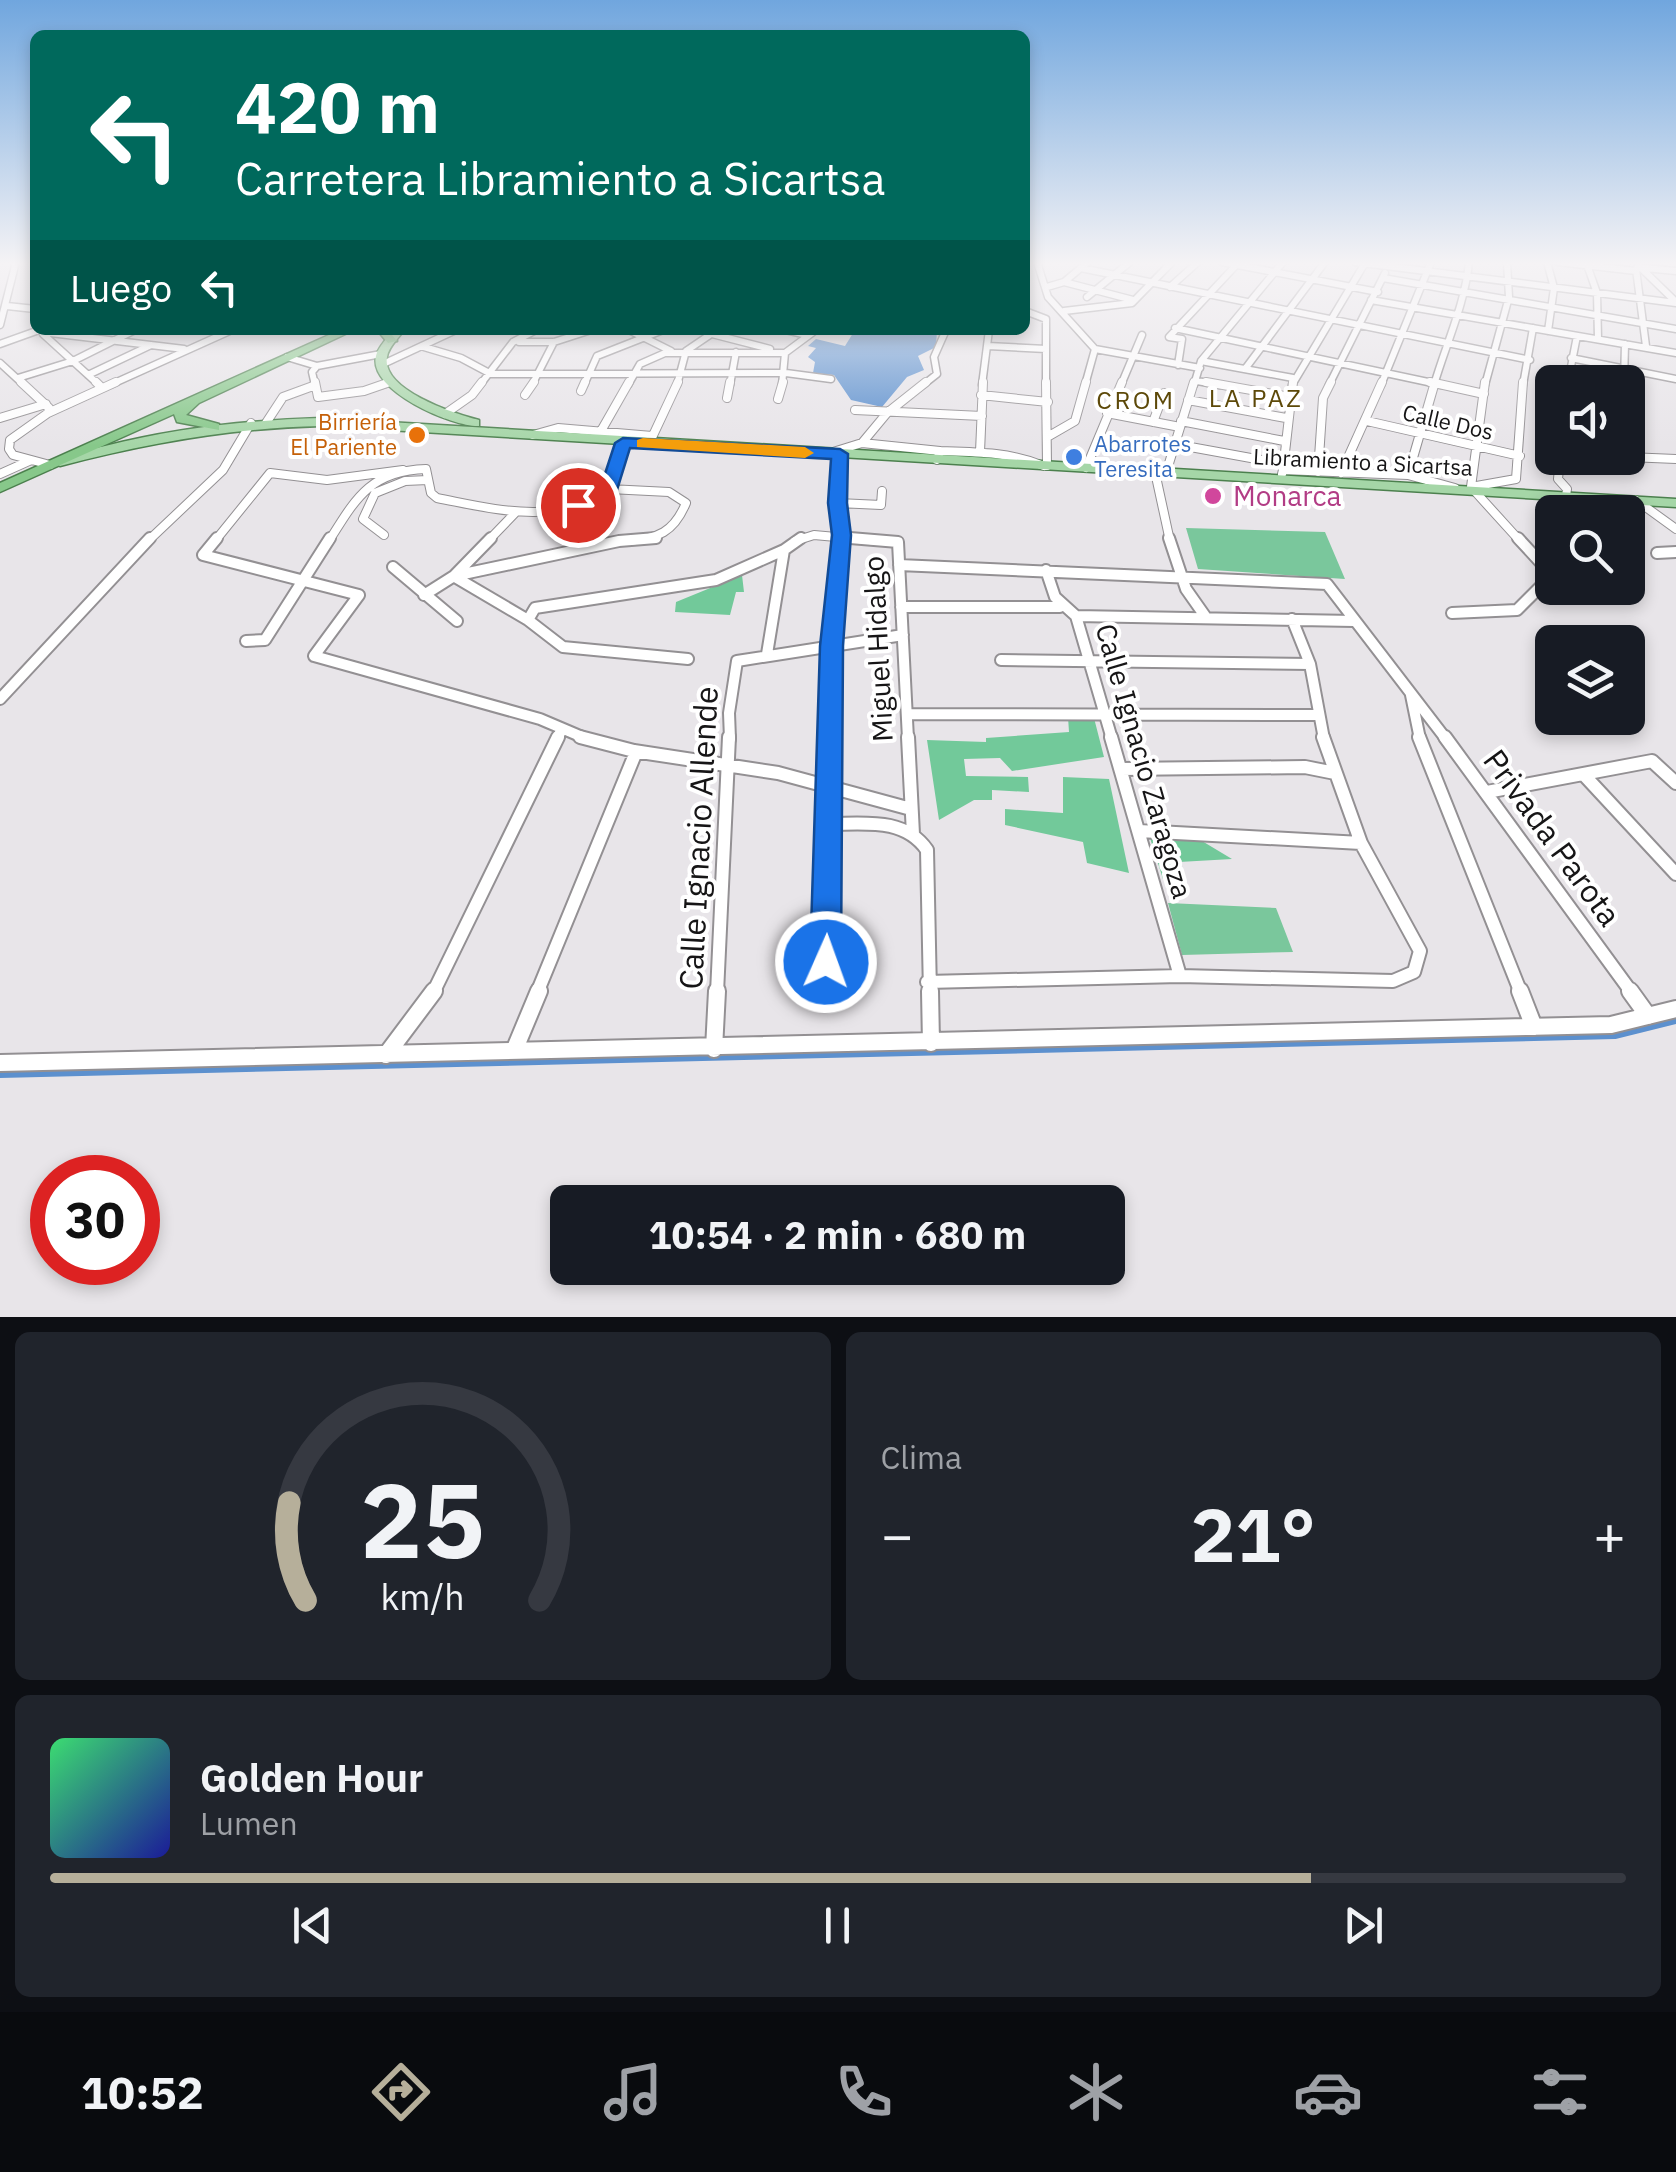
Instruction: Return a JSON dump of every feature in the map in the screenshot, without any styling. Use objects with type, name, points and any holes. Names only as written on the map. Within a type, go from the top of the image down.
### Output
[{"type":"highway","points":[[0,488],[337,335]]},
{"type":"highway","points":[[206,392],[180,414],[191,424],[215,427]]},
{"type":"main road","points":[[396,336],[381,359],[391,382],[418,402],[446,414],[526,434]]},
{"type":"main road","points":[[381,426],[408,418],[416,411],[418,402]]},
{"type":"main road","points":[[50,465],[131,442],[251,423],[526,434]]},
{"type":"main road","name":"Libramiento a Sicartsa","points":[[526,434],[833,454],[939,455],[1160,472],[1282,471],[1552,495]]},
{"type":"main road","name":"Libramiento a Sicartsa","points":[[1645,500],[1676,502]]},
{"type":"street","points":[[826,962],[832,646],[842,535],[833,454],[862,443],[939,455],[980,452],[1023,456],[1046,466],[1046,323]]},
{"type":"street","points":[[1074,323],[1095,349],[1178,365],[1242,368],[1293,378]]},
{"type":"street","points":[[1178,365],[1182,339],[1168,337],[1179,323]]},
{"type":"street","points":[[1207,617],[1194,606],[1181,578],[1160,472],[1174,444],[1201,364],[1230,323]]},
{"type":"street","points":[[1234,387],[1242,368],[1280,323]]},
{"type":"street","points":[[1282,471],[1293,378],[1327,323]]},
{"type":"street","points":[[1349,323],[1530,360]]},
{"type":"street","points":[[1341,472],[1367,421],[1405,323]]},
{"type":"street","points":[[1408,475],[1451,323]]},
{"type":"street","points":[[1468,489],[1492,352],[1502,323]]},
{"type":"street","points":[[1505,323],[1676,353]]},
{"type":"street","points":[[1548,331],[1549,323]]},
{"type":"street","points":[[1598,323],[1598,340]]},
{"type":"street","points":[[1642,323],[1646,346]]},
{"type":"street","points":[[1649,323],[1676,329]]},
{"type":"street","points":[[1318,472],[1323,398],[1358,325]]},
{"type":"street","points":[[0,327],[30,330]]},
{"type":"street","points":[[1175,328],[1484,394]]},
{"type":"street","points":[[1174,444],[1282,471],[1408,475],[1468,489],[1516,478],[1520,402],[1533,328]]},
{"type":"street","points":[[0,344],[30,334]]},
{"type":"street","points":[[43,335],[100,387]]},
{"type":"street","points":[[76,335],[185,349]]},
{"type":"street","points":[[18,378],[74,361],[124,335]]},
{"type":"street","points":[[0,418],[47,408],[221,335]]},
{"type":"street","points":[[287,356],[317,366],[381,359],[424,347],[447,335]]},
{"type":"street","points":[[446,414],[472,395],[491,374],[503,351],[526,335]]},
{"type":"street","points":[[513,342],[554,342],[576,335]]},
{"type":"street","points":[[640,335],[671,351]]},
{"type":"street","points":[[581,391],[597,356],[650,335]]},
{"type":"street","points":[[526,434],[558,428],[600,430],[650,440],[682,374],[686,351],[710,335]]},
{"type":"street","points":[[724,335],[785,353]]},
{"type":"street","points":[[600,430],[618,410],[640,362],[671,351],[785,353],[808,335]]},
{"type":"street","points":[[862,443],[887,412],[937,374],[934,357],[944,335]]},
{"type":"street","points":[[980,452],[981,396],[989,335]]},
{"type":"street","points":[[1086,468],[1142,335]]},
{"type":"street","points":[[1569,365],[1577,336]]},
{"type":"street","points":[[525,396],[554,342]]},
{"type":"street","points":[[1625,344],[1625,365]]},
{"type":"street","points":[[88,375],[152,345]]},
{"type":"street","points":[[988,346],[1046,349]]},
{"type":"street","points":[[424,347],[462,358],[491,374],[786,373],[831,378]]},
{"type":"street","points":[[1049,436],[1075,421],[1095,349]]},
{"type":"street","points":[[727,398],[736,352]]},
{"type":"street","points":[[778,399],[786,373],[785,353]]},
{"type":"street","points":[[1570,358],[1605,365]]},
{"type":"street","points":[[0,362],[47,408]]},
{"type":"street","points":[[317,366],[312,372],[315,396],[337,397],[391,382]]},
{"type":"street","points":[[1645,373],[1676,379]]},
{"type":"street","points":[[1196,380],[1290,397]]},
{"type":"street","points":[[266,423],[283,397],[313,386]]},
{"type":"street","points":[[1152,422],[1164,393]]},
{"type":"street","points":[[981,396],[1048,402]]},
{"type":"street","points":[[1188,400],[1286,418]]},
{"type":"street","points":[[1208,427],[1216,406]]},
{"type":"street","points":[[47,408],[10,440],[13,455],[50,465]]},
{"type":"street","points":[[854,410],[982,416]]},
{"type":"street","points":[[1107,413],[1284,441]]},
{"type":"street","name":"Calle Dos","points":[[1367,421],[1520,456]]},
{"type":"street","points":[[0,699],[153,535],[224,470],[251,423]]},
{"type":"street","points":[[623,443],[609,489],[598,498],[557,512],[516,513],[438,498],[431,493],[426,468],[421,466],[327,480],[270,473],[202,555],[359,594],[314,656],[540,719],[561,731],[636,752],[828,782],[912,809]]},
{"type":"street","points":[[1645,458],[1676,459]]},
{"type":"street","points":[[0,474],[30,460]]},
{"type":"street","points":[[246,641],[265,640],[360,494],[402,470]]},
{"type":"street","points":[[384,535],[364,519],[375,493],[405,480],[428,480]]},
{"type":"street","points":[[454,576],[619,541],[654,539],[677,524],[686,503],[669,492],[609,489]]},
{"type":"street","points":[[1452,613],[1517,610],[1552,575],[1468,489]]},
{"type":"street","points":[[838,503],[882,505],[882,491]]},
{"type":"street","points":[[1645,507],[1676,530]]},
{"type":"street","points":[[424,595],[454,576],[516,513]]},
{"type":"street","points":[[528,620],[535,608],[716,580],[784,550],[797,540],[842,535]]},
{"type":"street","name":"Miguel Hidalgo","points":[[842,535],[898,542],[913,834]]},
{"type":"street","points":[[784,550],[767,654],[903,635]]},
{"type":"street","points":[[1657,553],[1676,552]]},
{"type":"street","points":[[393,566],[457,622]]},
{"type":"street","points":[[899,566],[1181,578]]},
{"type":"street","name":"Calle Ignacio Zaragoza","points":[[1046,570],[1060,606],[1076,616],[1180,976]]},
{"type":"street","points":[[454,576],[528,620],[563,647],[688,659]]},
{"type":"street","name":"Privada Parota","points":[[1181,578],[1327,584],[1486,792],[1648,1016]]},
{"type":"street","points":[[901,607],[1060,606]]},
{"type":"street","points":[[1076,616],[1354,622]]},
{"type":"street","points":[[927,982],[1180,976],[1393,981],[1414,972],[1420,951],[1361,843],[1317,715],[1310,664],[1292,619]]},
{"type":"street","name":"Calle Ignacio Allende","points":[[714,1049],[730,764],[728,714],[737,661],[767,654]]},
{"type":"street","points":[[1002,660],[1310,664]]},
{"type":"street","points":[[1411,694],[1416,726],[1534,1027]]},
{"type":"street","points":[[907,714],[1317,715]]},
{"type":"street","points":[[386,1055],[431,997],[561,731]]},
{"type":"street","points":[[514,1051],[636,752]]},
{"type":"street","points":[[1486,792],[1652,761],[1676,783]]},
{"type":"street","points":[[1121,769],[1305,767],[1336,773]]},
{"type":"street","points":[[1585,776],[1676,874]]},
{"type":"street","points":[[828,824],[892,825],[913,834],[927,850],[930,1043]]},
{"type":"street","points":[[1138,831],[1361,843]]},
{"type":"street","points":[[0,1063],[1611,1026],[1676,1009]]},
{"type":"green space","points":[[1186,528],[1325,532],[1345,579],[1198,569]]},
{"type":"green space","points":[[742,575],[744,592],[736,592],[730,615],[675,612],[676,602]]},
{"type":"green space","points":[[1068,717],[1094,718],[1104,757],[1012,771],[1000,758],[964,759],[966,776],[1028,777],[1029,792],[992,790],[992,800],[974,800],[939,820],[927,740],[986,742],[986,738],[1069,732]]},
{"type":"green space","points":[[1063,777],[1109,779],[1129,873],[1087,863],[1083,842],[1005,825],[1005,809],[1063,813]]},
{"type":"green space","points":[[1150,838],[1202,841],[1232,859],[1179,862],[1177,873],[1163,879]]},
{"type":"green space","points":[[1168,903],[1276,908],[1293,952],[1182,955]]},
{"type":"water","points":[[852,335],[937,335],[936,347],[918,356],[924,370],[907,377],[882,407],[851,400],[834,375],[813,373],[815,362],[808,357],[816,348],[808,346],[816,339],[845,346]]},
{"type":"waterway","points":[[0,1075],[1615,1036],[1676,1021]]},
{"type":"slow traffic","points":[[643,444],[805,453]]},
{"type":"place","name":"Birriería El Pariente","points":[[417,435]]},
{"type":"place","name":"Abarrotes Teresita","points":[[1074,457]]},
{"type":"place","name":"Monarca","points":[[1213,496]]},
{"type":"district","name":"LA PAZ","points":[[1256,398]]},
{"type":"district","name":"CROM","points":[[1136,400]]},
{"type":"route","points":[[578,505],[609,489],[623,443],[840,454],[838,503],[842,535],[832,646],[826,962]]}]
